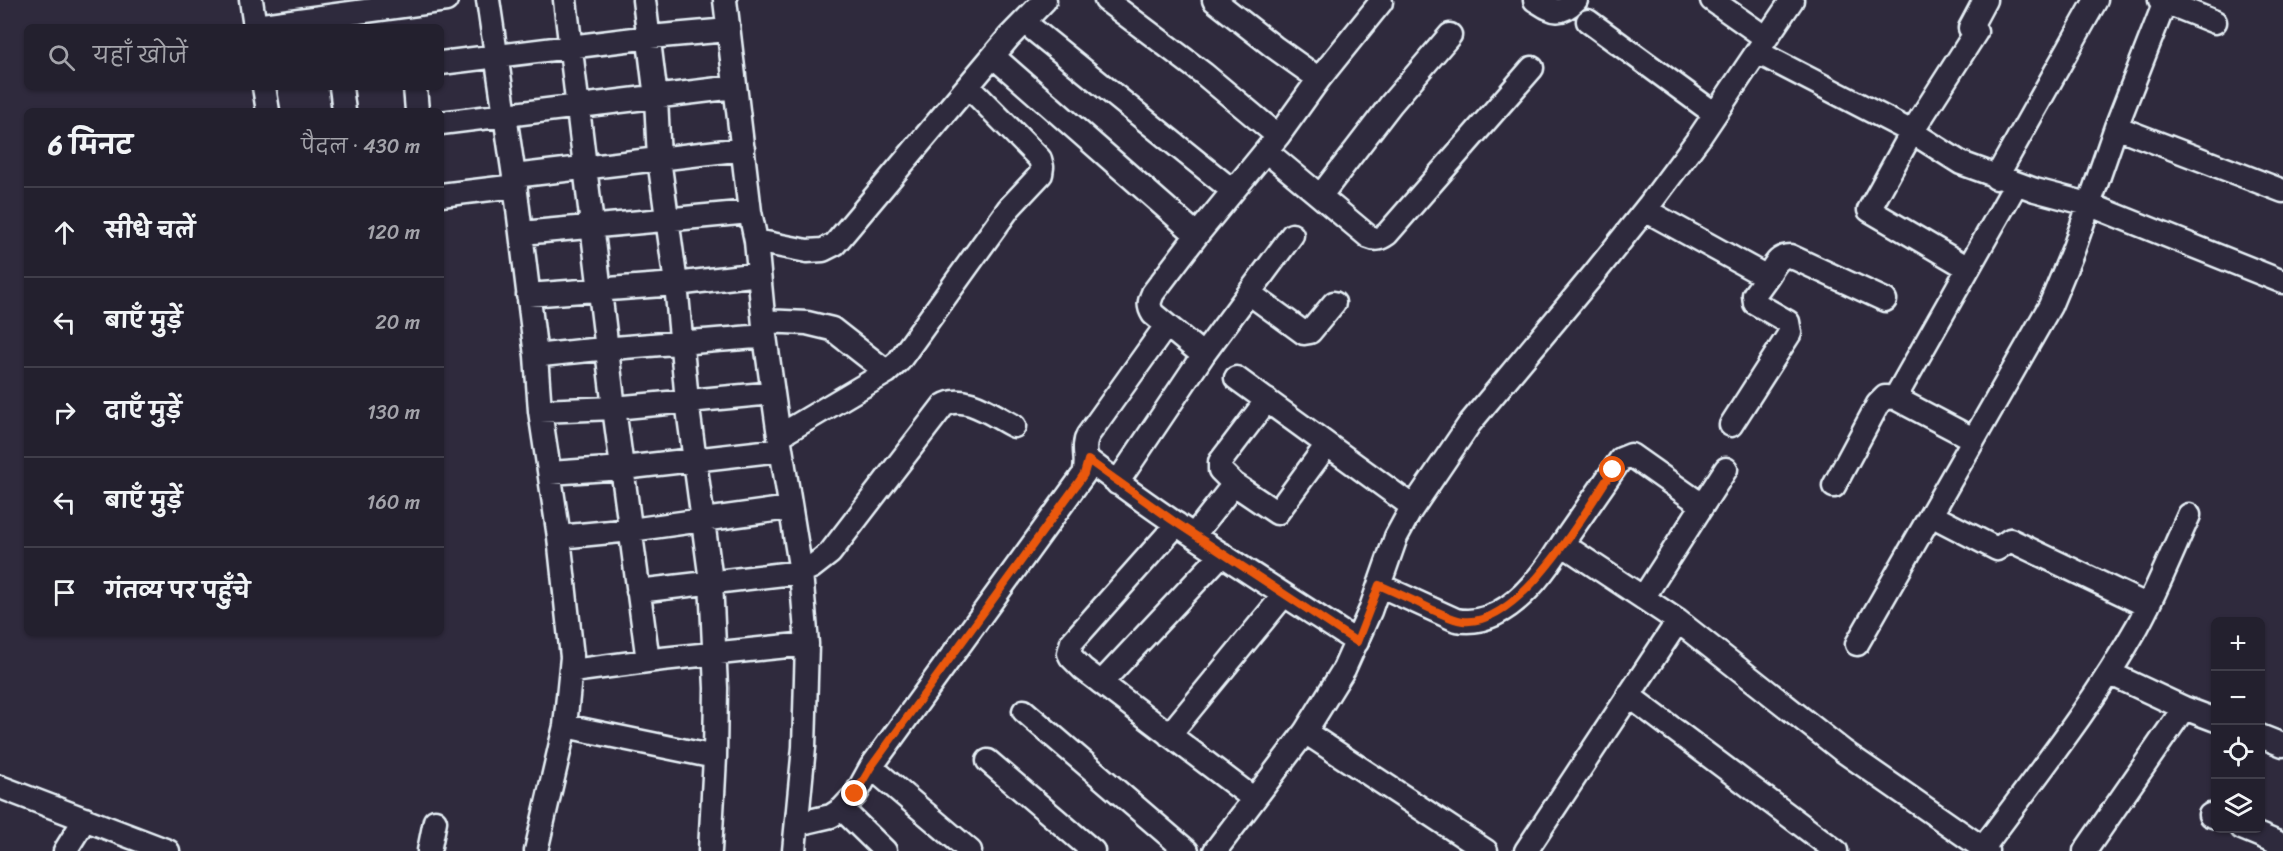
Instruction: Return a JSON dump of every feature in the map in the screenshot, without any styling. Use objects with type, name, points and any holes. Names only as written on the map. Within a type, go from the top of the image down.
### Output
[{"type":"street","points":[[251,0],[255,24]]},
{"type":"street","points":[[268,24],[331,14],[407,11],[446,0]]},
{"type":"street","points":[[488,0],[522,233],[540,411],[559,537],[571,639],[572,671],[565,726],[536,851]]},
{"type":"street","points":[[565,0],[614,408],[648,661]]},
{"type":"street","points":[[644,0],[656,98],[659,159],[676,284],[687,401],[711,581],[716,653],[716,757],[710,851]]},
{"type":"street","points":[[725,0],[773,393],[789,508],[801,572],[807,644],[806,712],[794,851]]},
{"type":"street","points":[[756,241],[807,251],[823,250],[835,244],[993,56],[1045,0]]},
{"type":"street","points":[[1106,0],[1204,74],[1321,195],[1375,240],[1387,234],[1532,68]]},
{"type":"street","points":[[1214,0],[1319,79]]},
{"type":"street","points":[[1535,0],[1556,11],[1564,10],[1576,0]]},
{"type":"street","points":[[1712,0],[1761,45],[1912,132],[1961,163],[2006,181],[2088,204],[2283,282]]},
{"type":"street","points":[[1215,851],[1305,732],[1344,669],[1357,642],[1396,537],[1413,507],[1470,423],[1645,210],[1715,114],[1792,0]]},
{"type":"street","points":[[1968,268],[1869,210],[1973,30],[1985,0]]},
{"type":"street","points":[[1895,398],[1968,268],[2006,181],[2096,0]]},
{"type":"street","points":[[1857,644],[2050,306],[2074,248],[2162,1],[2215,22]]},
{"type":"street","points":[[1203,355],[1153,314],[1149,308],[1149,302],[1153,293],[1197,234],[1272,143],[1319,79],[1382,2]]},
{"type":"street","points":[[1588,21],[1715,114]]},
{"type":"street","points":[[1024,22],[1233,191]]},
{"type":"street","points":[[444,63],[569,46],[728,30]]},
{"type":"street","points":[[1321,195],[1391,104],[1450,35]]},
{"type":"street","points":[[993,56],[1197,234]]},
{"type":"street","points":[[550,473],[622,468],[695,459],[780,443],[899,362],[1009,208],[1041,174],[1040,159],[968,86]]},
{"type":"street","points":[[444,123],[735,87]]},
{"type":"street","points":[[264,90],[268,108]]},
{"type":"street","points":[[341,90],[344,108]]},
{"type":"street","points":[[415,90],[417,108]]},
{"type":"street","points":[[2116,127],[2283,191]]},
{"type":"street","points":[[444,194],[585,166],[743,149]]},
{"type":"street","points":[[1645,210],[1767,277]]},
{"type":"street","points":[[522,233],[750,212]]},
{"type":"street","points":[[1117,483],[1203,355],[1292,235]]},
{"type":"street","points":[[1731,425],[1790,333],[1788,322],[1755,303],[1754,295],[1779,259],[1783,256],[1790,256],[1885,300]]},
{"type":"street","points":[[528,296],[676,284],[759,274]]},
{"type":"street","points":[[1249,293],[1304,333],[1310,332],[1334,303]]},
{"type":"street","points":[[536,356],[608,347],[682,344],[807,323],[832,329],[887,372]]},
{"type":"street","points":[[1166,326],[1088,435],[1083,446],[1088,460],[1117,483],[1357,642]]},
{"type":"street","points":[[1236,378],[1326,446],[1413,507]]},
{"type":"street","points":[[540,411],[614,408],[773,393]]},
{"type":"street","points":[[1834,486],[1878,404],[1885,397],[1895,398],[1974,439]]},
{"type":"street","points":[[638,591],[801,572],[812,567],[830,553],[943,406],[951,401],[959,400],[1014,426]]},
{"type":"street","points":[[1267,400],[1220,462],[1220,470],[1234,484],[1277,513],[1326,446]]},
{"type":"street","points":[[1379,585],[1456,620],[1482,619],[1506,609],[1529,588],[1621,459],[1631,455],[1702,505]]},
{"type":"street","points":[[797,824],[831,816],[843,809],[855,794],[871,767],[1080,480],[1088,460]]},
{"type":"street","points":[[1643,598],[1726,469]]},
{"type":"street","points":[[1234,484],[1186,529],[1069,648],[1071,657],[1101,683],[1254,799]]},
{"type":"street","points":[[559,537],[630,530],[789,508]]},
{"type":"street","points":[[1930,515],[1997,549],[2010,540],[2148,606]]},
{"type":"street","points":[[1562,544],[1678,621],[1843,751],[1985,850],[2109,673],[2148,606],[2189,515]]},
{"type":"street","points":[[1101,683],[1222,554]]},
{"type":"street","points":[[1169,735],[1284,595]]},
{"type":"street","points":[[1526,851],[1678,621]]},
{"type":"street","points":[[572,671],[807,644]]},
{"type":"street","points":[[2109,673],[2211,718]]},
{"type":"street","points":[[1628,695],[1836,851]]},
{"type":"street","points":[[2085,851],[2184,708]]},
{"type":"street","points":[[1024,711],[1187,851]]},
{"type":"street","points":[[565,726],[716,757]]},
{"type":"street","points":[[1305,732],[1486,851]]},
{"type":"street","points":[[2265,738],[2283,745]]},
{"type":"street","points":[[988,761],[1093,851]]},
{"type":"street","points":[[871,767],[970,851]]},
{"type":"street","points":[[0,787],[168,851]]},
{"type":"street","points":[[843,809],[885,851]]},
{"type":"street","points":[[65,851],[85,819]]},
{"type":"street","points":[[429,851],[435,821]]},
{"type":"street","points":[[2254,833],[2283,845]]},
{"type":"route","points":[[855,794],[871,767],[1080,480],[1088,460],[1117,483],[1357,642],[1379,585],[1456,620],[1482,619],[1506,609],[1529,588],[1555,555],[1613,470]]}]
